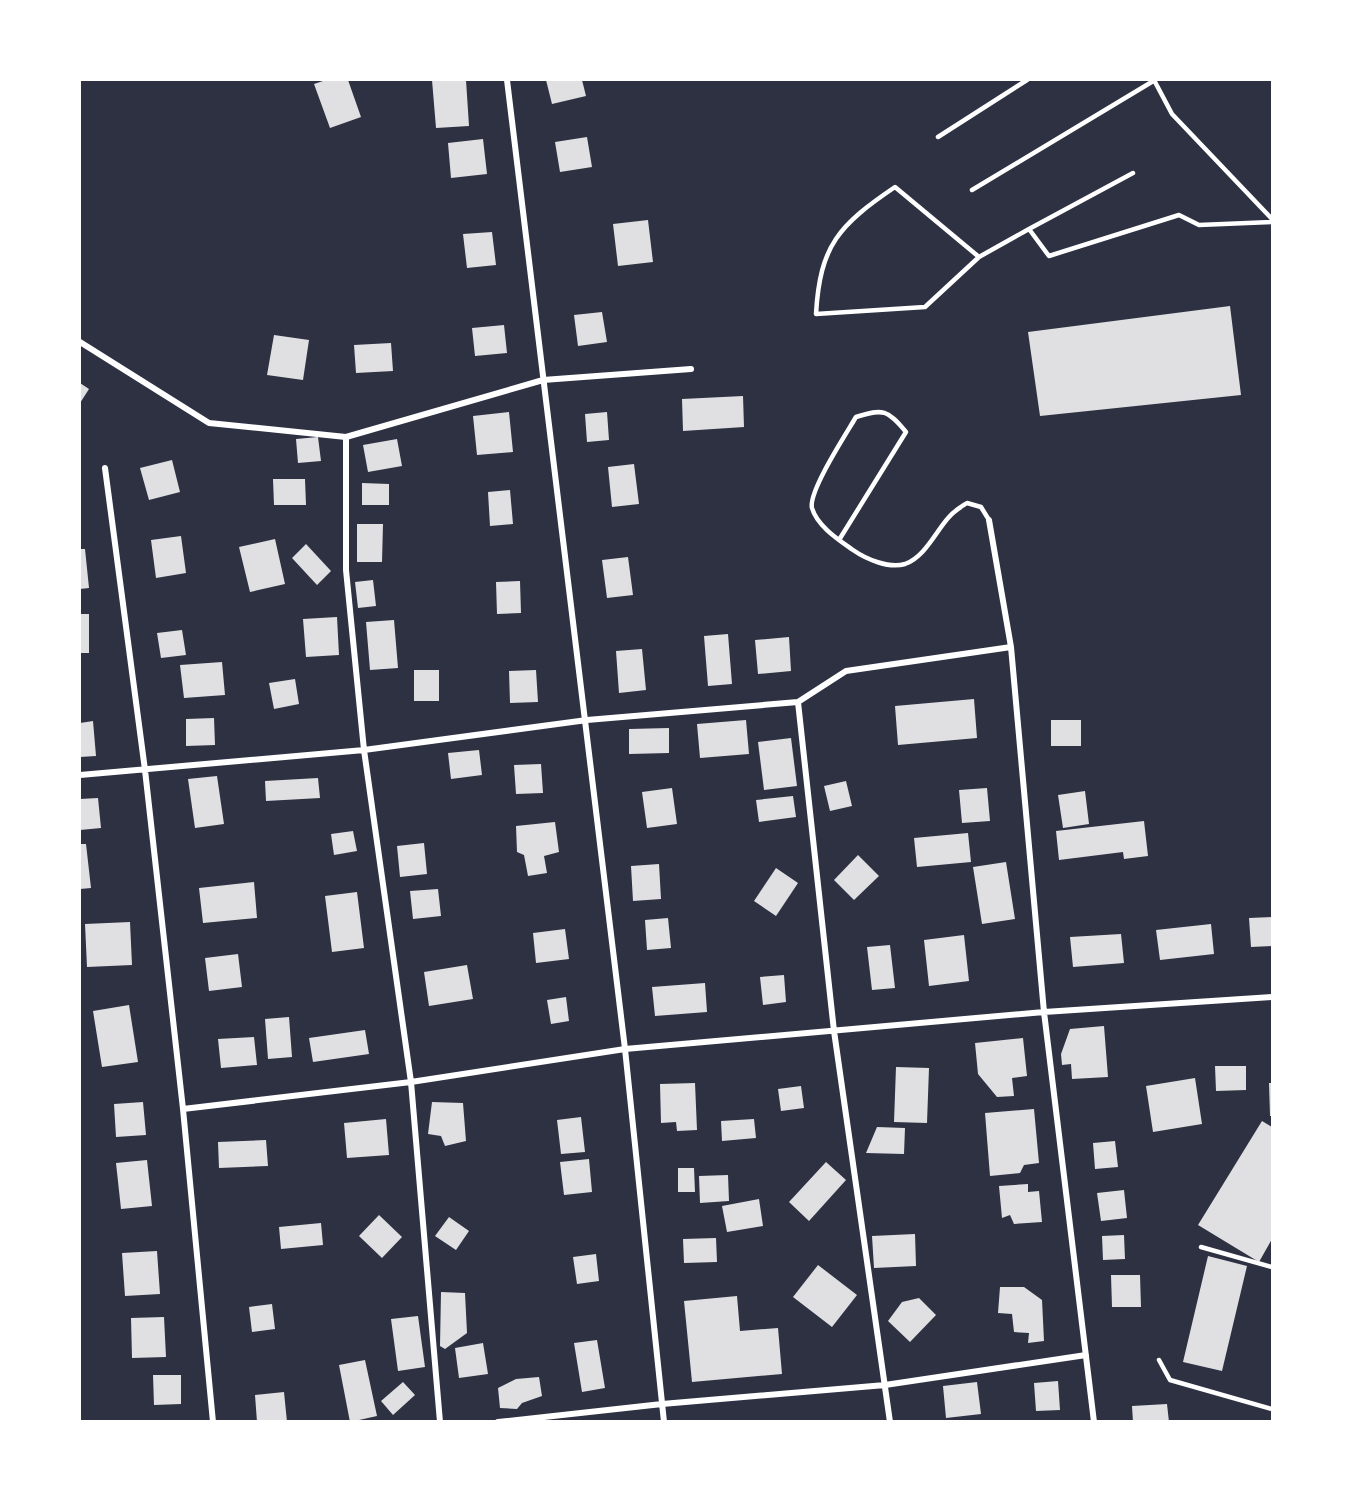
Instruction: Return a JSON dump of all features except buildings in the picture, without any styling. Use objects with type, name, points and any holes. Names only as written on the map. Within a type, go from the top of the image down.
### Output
[{"type":"street","points":[[507,80],[587,720],[625,1049],[664,1422]]},
{"type":"street","points":[[80,342],[209,423],[346,437],[543,380],[691,369]]},
{"type":"street","points":[[346,437],[346,570],[364,750],[411,1082],[440,1422]]},
{"type":"street","points":[[105,468],[145,770],[183,1109],[213,1422]]},
{"type":"street","points":[[989,520],[1011,647],[1044,1012],[1094,1422]]},
{"type":"street","points":[[80,775],[364,750],[587,720],[798,702],[846,671],[1011,647]]},
{"type":"street","points":[[798,702],[834,1031],[890,1422]]},
{"type":"street","points":[[183,1109],[411,1082],[625,1049],[1044,1012],[1272,997]]},
{"type":"street","points":[[498,1422],[662,1404],[885,1385],[1086,1355]]},
{"type":"lane","points":[[938,137],[1027,80]]},
{"type":"lane","points":[[972,190],[1154,80],[1172,114],[1272,221]]},
{"type":"lane","points":[[979,257],[895,187],[846,224],[827,252],[818,283],[816,314],[925,307],[979,257],[1133,173]]},
{"type":"lane","points":[[1029,229],[1049,256],[1179,215],[1199,225],[1272,221]]},
{"type":"lane","points":[[839,540],[906,432],[893,417],[876,411],[856,417],[814,490],[812,507],[823,525],[839,540],[860,555],[886,565],[905,564],[919,555],[951,515],[968,503],[981,507],[989,520]]},
{"type":"lane","points":[[1201,1247],[1272,1267]]},
{"type":"lane","points":[[1159,1360],[1170,1380],[1272,1409]]}]
